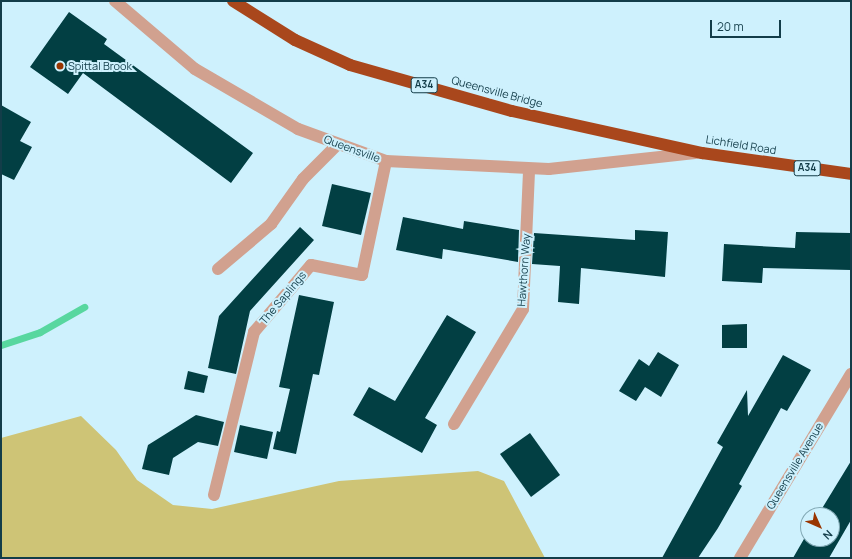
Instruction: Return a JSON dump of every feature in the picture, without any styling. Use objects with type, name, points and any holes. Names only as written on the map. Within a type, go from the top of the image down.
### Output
[{"type":"highway","name":"Queensville Bridge","points":[[233,1],[294,40],[350,65],[512,111],[629,134]]},
{"type":"highway","name":"Lichfield Road","points":[[629,134],[702,153],[851,174]]},
{"type":"street","name":"Queensville","points":[[115,1],[195,69],[298,129],[386,161],[529,169],[702,153]]},
{"type":"street","points":[[218,269],[271,224],[303,179],[338,144]]},
{"type":"street","name":"The Saplings","points":[[214,495],[254,332],[311,265],[362,275],[386,161]]},
{"type":"street","name":"Hawthorn Way","points":[[454,424],[523,309],[529,169]]},
{"type":"street","name":"Queensville Avenue","points":[[740,558],[851,374]]},
{"type":"shaded area","points":[[81,416],[116,450],[137,480],[173,505],[212,509],[339,481],[478,471],[504,481],[545,558],[1,558],[1,438]]},
{"type":"building","points":[[69,12],[107,39],[104,44],[253,153],[231,183],[83,73],[68,94],[30,67]]},
{"type":"building","points":[[1,105],[31,122],[20,141],[32,147],[14,180],[1,174]]},
{"type":"building","points":[[332,184],[371,193],[361,235],[322,226]]},
{"type":"building","points":[[403,217],[463,229],[464,221],[519,230],[518,262],[443,249],[442,259],[396,250]]},
{"type":"building","points":[[300,227],[314,240],[250,311],[236,374],[208,368],[219,316]]},
{"type":"building","points":[[635,230],[668,232],[665,277],[581,268],[579,304],[558,302],[560,266],[532,264],[534,233],[635,240]]},
{"type":"building","points":[[796,232],[851,233],[851,270],[763,268],[762,283],[722,281],[724,244],[795,248]]},
{"type":"building","points":[[299,295],[334,302],[319,375],[313,374],[296,454],[273,449],[277,431],[280,432],[290,389],[279,387]]},
{"type":"building","points":[[447,315],[476,332],[425,418],[437,425],[422,453],[353,415],[369,387],[395,401]]},
{"type":"building","points":[[747,324],[747,348],[722,348],[722,325]]},
{"type":"building","points":[[658,352],[679,365],[661,397],[645,387],[636,401],[619,391],[639,359],[649,366]]},
{"type":"building","points":[[783,355],[811,370],[787,411],[781,408],[739,484],[742,486],[718,528],[698,558],[662,558],[723,447],[717,443],[747,390],[748,416]]},
{"type":"building","points":[[188,371],[208,376],[204,393],[184,389]]},
{"type":"building","points":[[196,415],[224,422],[218,446],[198,442],[173,458],[169,475],[142,469],[148,445]]},
{"type":"building","points":[[240,425],[273,432],[267,459],[234,452]]},
{"type":"building","points":[[530,433],[560,475],[531,497],[500,454]]},
{"type":"building","points":[[851,461],[851,520],[840,539],[840,507],[823,507]]},
{"type":"building","points":[[800,546],[835,547],[829,558],[793,558]]},
{"type":"waterway","points":[[1,345],[40,332],[84,307]]},
{"type":"place","name":"Spittal Brook","points":[[60,66]]}]
